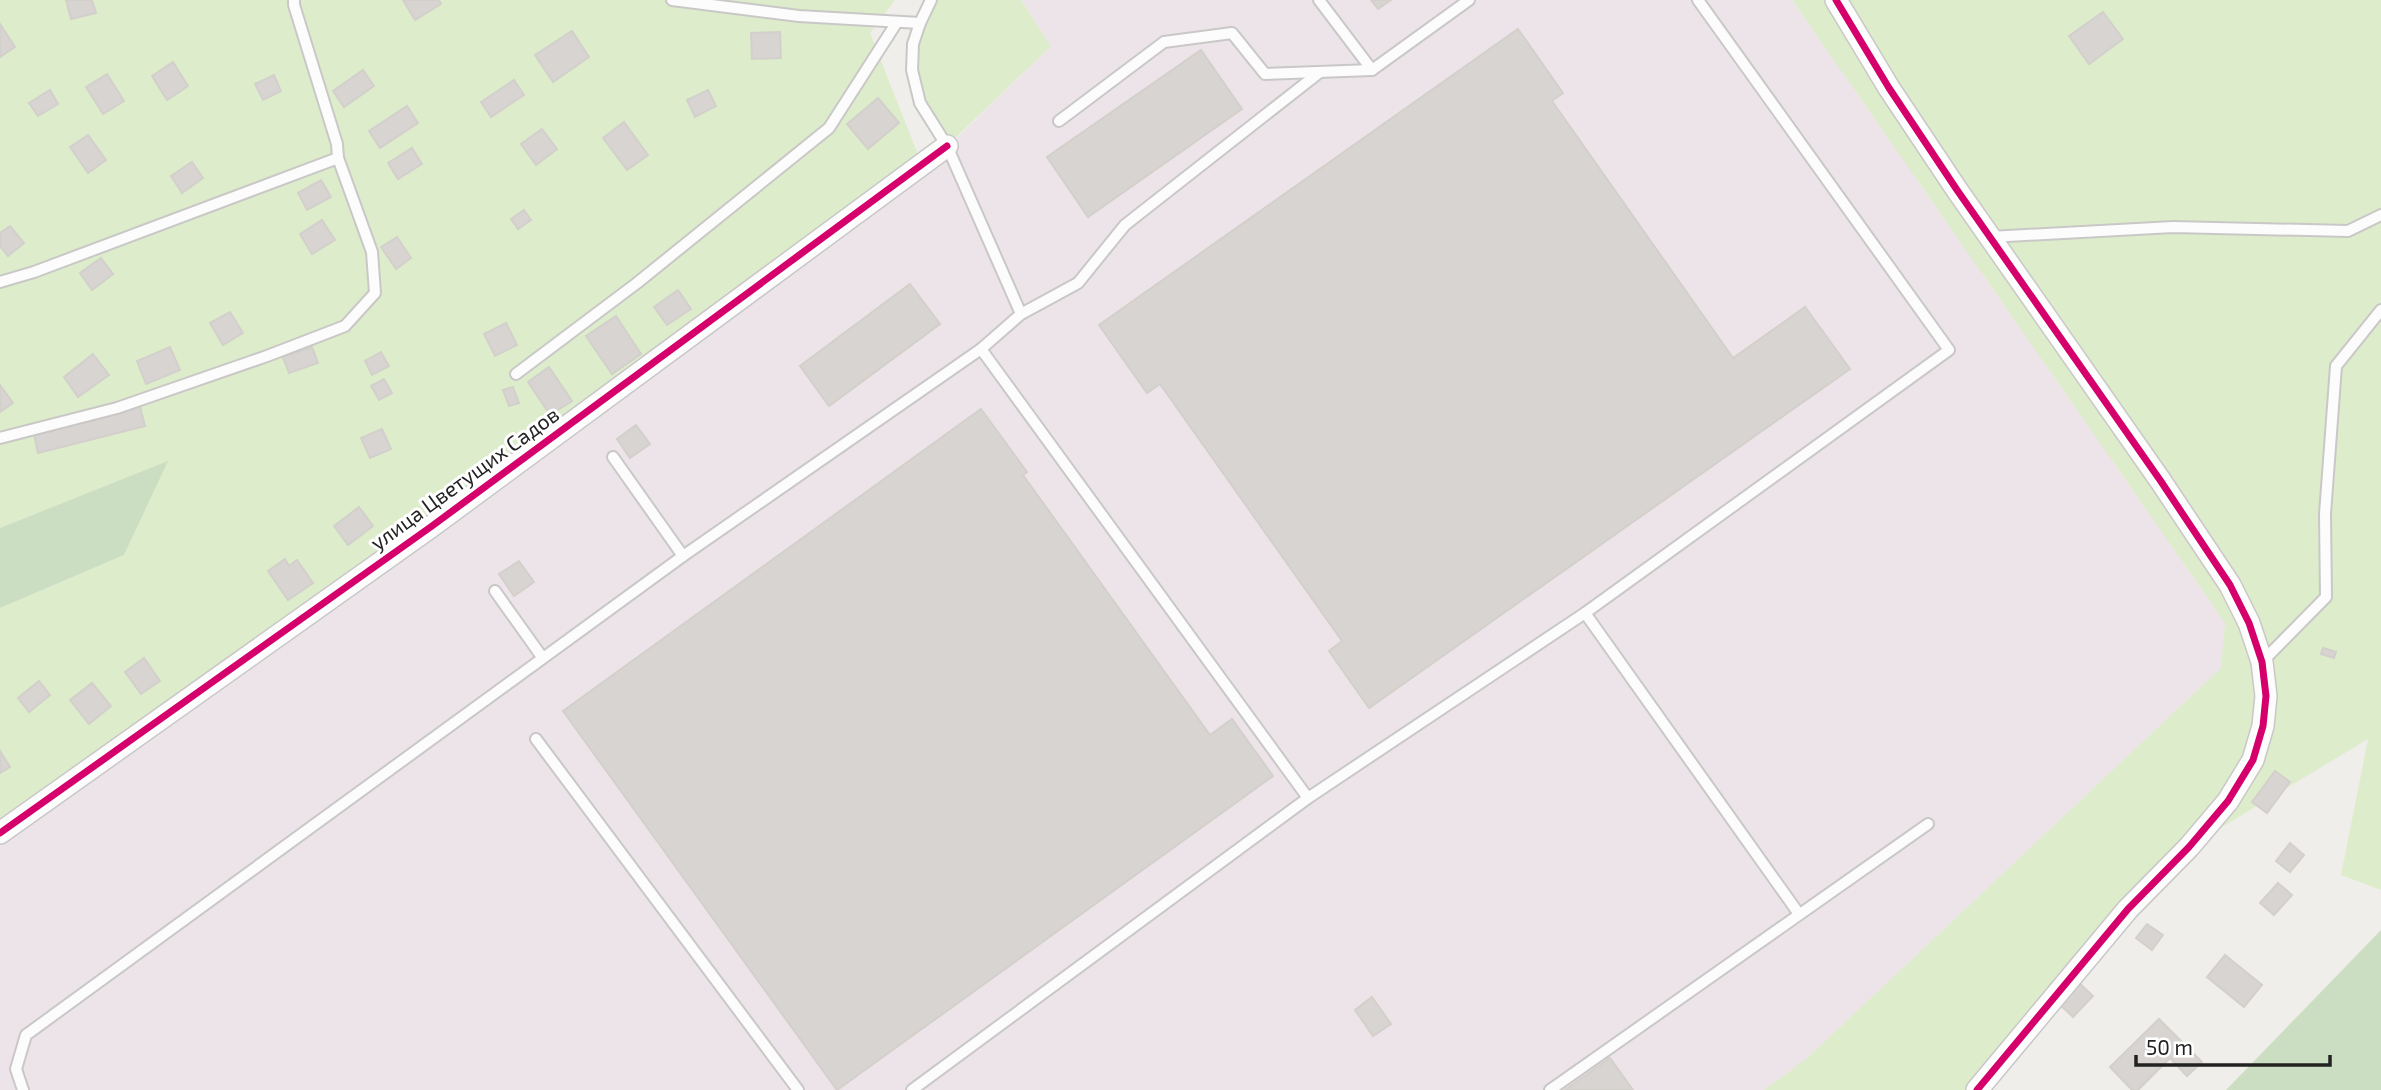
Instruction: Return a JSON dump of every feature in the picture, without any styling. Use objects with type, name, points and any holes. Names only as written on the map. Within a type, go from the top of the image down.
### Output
[{"type":"street","points":[[1836,0],[1889,89],[2230,585],[2249,624],[2262,662],[2266,696],[2263,726],[2253,760],[2228,801],[2128,909],[1977,1090]]},
{"type":"street","name":"улица Цветущих Садов","points":[[0,833],[432,526],[947,146]]},
{"type":"lane","points":[[0,438],[117,408],[345,326],[375,293],[372,252],[338,158],[337,144],[293,5],[294,0]]},
{"type":"lane","points":[[672,0],[799,16],[920,23]]},
{"type":"lane","points":[[931,0],[913,44],[912,70],[920,103],[947,146],[1021,314]]},
{"type":"lane","points":[[1319,0],[1372,70]]},
{"type":"lane","points":[[1059,121],[1164,42],[1232,33],[1265,74],[1372,70],[1469,0]]},
{"type":"lane","points":[[912,1090],[1308,798],[1585,612],[1949,350],[1698,0]]},
{"type":"lane","points":[[516,374],[637,283],[829,128],[897,22]]},
{"type":"lane","points":[[23,1090],[16,1069],[26,1035],[542,657],[981,349],[1021,314],[1078,283],[1125,225],[1320,72]]},
{"type":"lane","points":[[0,282],[338,158]]},
{"type":"lane","points":[[1990,237],[2173,228],[2348,232],[2381,215]]},
{"type":"lane","points":[[2262,662],[2326,597],[2325,514],[2336,366],[2381,310]]},
{"type":"lane","points":[[981,349],[1308,798]]},
{"type":"lane","points":[[612,457],[683,556]]},
{"type":"lane","points":[[495,591],[542,657]]},
{"type":"lane","points":[[1585,612],[1799,914]]},
{"type":"lane","points":[[536,739],[798,1090]]},
{"type":"lane","points":[[1550,1090],[1928,824]]},
{"type":"shaded area","points":[[1021,0],[1792,0],[2225,623],[2221,668],[1806,1059],[1764,1090],[0,1090],[0,836],[924,170],[1051,46]]},
{"type":"green space","points":[[0,0],[895,0],[870,33],[924,170],[0,836],[0,608],[124,555],[167,462],[0,528]]},
{"type":"green space","points":[[933,0],[1021,0],[1051,46],[947,146],[912,70],[920,23]]},
{"type":"green space","points":[[1792,0],[2381,0],[2381,890],[2341,875],[2368,739],[2189,847],[1977,1090],[1764,1090],[1806,1059],[2221,668],[2225,623]]},
{"type":"green space","points":[[168,461],[124,555],[0,608],[0,528]]},
{"type":"green space","points":[[2381,930],[2381,1090],[2226,1090]]},
{"type":"building","points":[[66,0],[92,0],[96,13],[71,19]]},
{"type":"building","points":[[403,0],[439,0],[441,4],[415,20]]},
{"type":"building","points":[[1371,0],[1391,0],[1378,9]]},
{"type":"building","points":[[2103,12],[2123,39],[2089,64],[2069,36]]},
{"type":"building","points":[[0,24],[15,47],[0,57]]},
{"type":"building","points":[[1518,29],[1563,93],[1552,101],[1733,358],[1805,307],[1850,369],[1369,708],[1329,651],[1342,641],[1160,384],[1147,393],[1099,325]]},
{"type":"building","points":[[572,31],[589,57],[553,82],[535,55]]},
{"type":"building","points":[[780,32],[781,58],[752,59],[751,33]]},
{"type":"building","points":[[1201,50],[1242,109],[1088,217],[1047,157]]},
{"type":"building","points":[[173,62],[188,86],[167,100],[152,76]]},
{"type":"building","points":[[363,70],[374,86],[344,107],[333,91]]},
{"type":"building","points":[[107,74],[124,101],[103,114],[86,87]]},
{"type":"building","points":[[274,75],[281,91],[263,100],[255,84]]},
{"type":"building","points":[[514,80],[524,95],[491,117],[481,102]]},
{"type":"building","points":[[50,90],[58,104],[38,116],[29,103]]},
{"type":"building","points":[[708,90],[716,106],[695,117],[687,100]]},
{"type":"building","points":[[878,98],[899,123],[868,149],[847,124]]},
{"type":"building","points":[[407,106],[418,123],[380,148],[369,131]]},
{"type":"building","points":[[624,122],[648,155],[627,170],[603,138]]},
{"type":"building","points":[[542,129],[557,149],[536,165],[521,144]]},
{"type":"building","points":[[88,135],[106,160],[88,173],[70,147]]},
{"type":"building","points":[[412,148],[422,164],[398,179],[388,163]]},
{"type":"building","points":[[192,162],[203,178],[182,193],[171,176]]},
{"type":"building","points":[[321,180],[331,197],[307,210],[298,193]]},
{"type":"building","points":[[524,210],[531,220],[518,229],[511,219]]},
{"type":"building","points":[[322,220],[335,240],[312,254],[300,234]]},
{"type":"building","points":[[10,226],[24,243],[8,256],[0,246],[0,233]]},
{"type":"building","points":[[397,237],[411,258],[396,269],[381,247]]},
{"type":"building","points":[[101,258],[113,274],[92,290],[80,273]]},
{"type":"building","points":[[910,284],[940,324],[829,406],[800,366]]},
{"type":"building","points":[[678,290],[691,309],[667,325],[654,307]]},
{"type":"building","points":[[230,312],[243,333],[223,345],[210,323]]},
{"type":"building","points":[[616,316],[641,354],[612,374],[586,336]]},
{"type":"building","points":[[506,323],[517,345],[495,356],[484,334]]},
{"type":"building","points":[[170,347],[180,370],[146,384],[137,361]]},
{"type":"building","points":[[312,347],[318,363],[289,373],[283,357]]},
{"type":"building","points":[[381,352],[389,366],[372,375],[365,361]]},
{"type":"building","points":[[93,354],[109,375],[78,397],[64,377]]},
{"type":"building","points":[[549,367],[572,401],[550,415],[528,382]]},
{"type":"building","points":[[384,379],[392,393],[379,400],[371,386]]},
{"type":"building","points":[[0,385],[13,403],[0,412]]},
{"type":"building","points":[[513,387],[519,403],[509,406],[503,390]]},
{"type":"building","points":[[140,407],[145,426],[38,453],[34,434]]},
{"type":"building","points":[[981,409],[1027,472],[1023,475],[1210,735],[1232,719],[1273,776],[837,1090],[563,711]]},
{"type":"building","points":[[636,425],[650,444],[630,458],[617,439]]},
{"type":"building","points":[[382,429],[391,449],[370,458],[361,438]]},
{"type":"building","points":[[359,507],[373,526],[348,545],[334,526]]},
{"type":"building","points":[[285,559],[289,566],[297,560],[313,583],[288,600],[268,571]]},
{"type":"building","points":[[519,561],[534,582],[514,596],[499,574]]},
{"type":"building","points":[[2323,648],[2336,652],[2334,658],[2321,654]]},
{"type":"building","points":[[144,658],[160,681],[141,694],[125,672]]},
{"type":"building","points":[[39,681],[50,695],[29,712],[18,698]]},
{"type":"building","points":[[92,683],[111,706],[89,724],[70,700]]},
{"type":"building","points":[[0,751],[10,767],[0,773]]},
{"type":"building","points":[[2275,771],[2290,782],[2267,813],[2252,802]]},
{"type":"building","points":[[2290,843],[2304,855],[2290,872],[2276,861]]},
{"type":"building","points":[[2278,883],[2292,895],[2274,915],[2260,903]]},
{"type":"building","points":[[2147,924],[2163,935],[2152,950],[2136,938]]},
{"type":"building","points":[[2225,955],[2262,985],[2244,1007],[2207,977]]},
{"type":"building","points":[[2078,982],[2093,996],[2073,1017],[2058,1003]]},
{"type":"building","points":[[1372,997],[1391,1024],[1373,1036],[1355,1010]]},
{"type":"building","points":[[2159,1019],[2202,1062],[2187,1076],[2170,1058],[2138,1090],[2132,1090],[2110,1067]]},
{"type":"building","points":[[1610,1058],[1633,1090],[1565,1090]]},
{"type":"cycle path","points":[[1836,0],[1889,88],[1957,190],[2160,480],[2230,585],[2249,623],[2262,662],[2266,696],[2263,726],[2253,760],[2228,801],[2189,847],[2128,909],[1977,1090]]},
{"type":"cycle path","points":[[0,833],[432,526],[947,146]]}]
